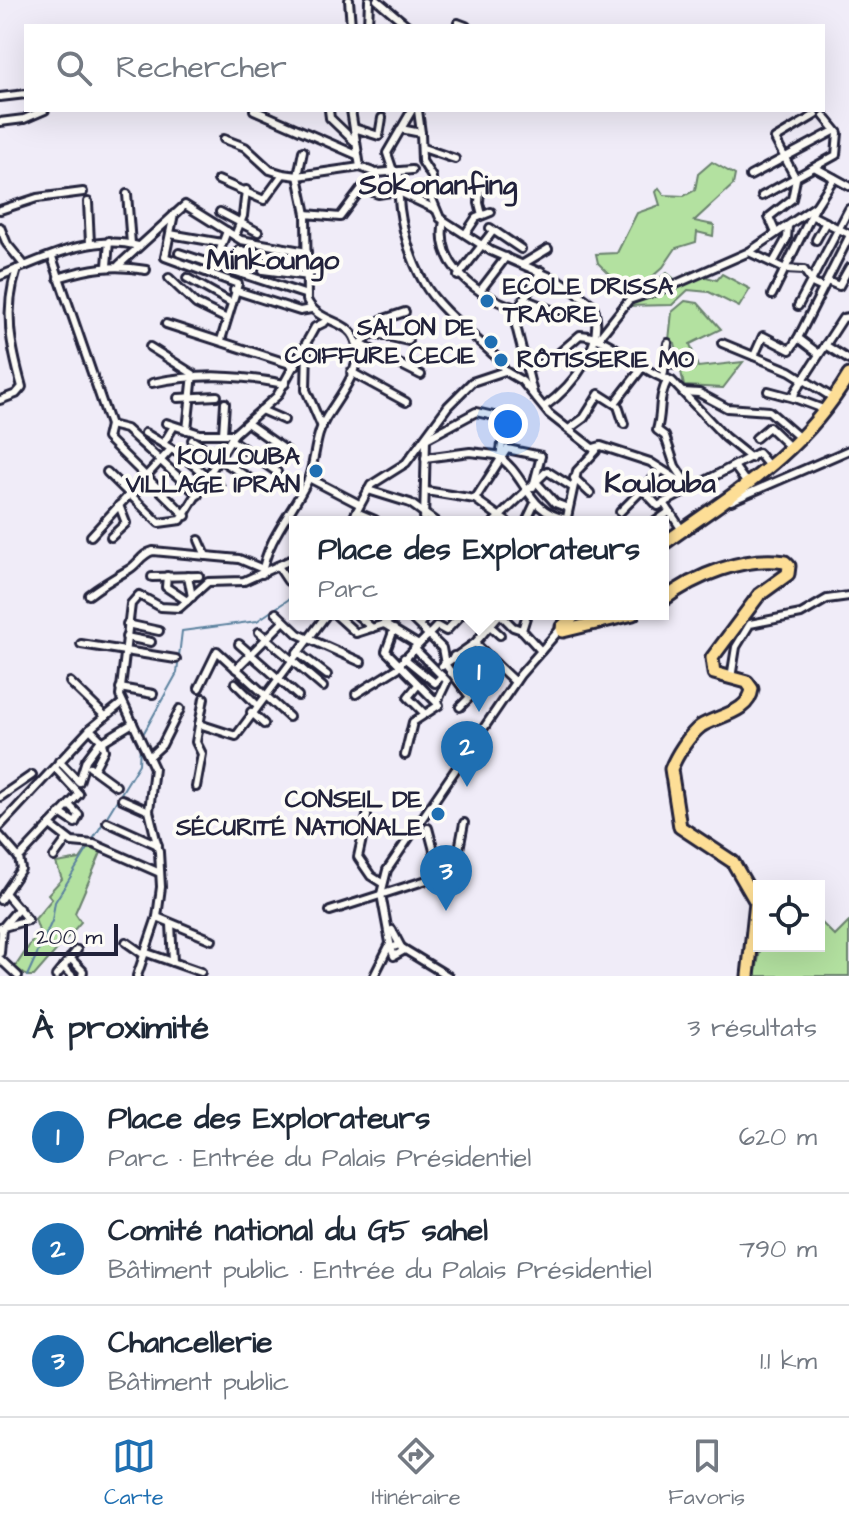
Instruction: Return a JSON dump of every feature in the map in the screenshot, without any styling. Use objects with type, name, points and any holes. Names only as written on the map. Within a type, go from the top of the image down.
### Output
[{"type":"highway","points":[[669,540],[746,486],[802,439],[849,375]]},
{"type":"highway","points":[[669,596],[687,583],[709,574],[767,561],[788,564],[788,574],[759,595],[712,658],[714,673],[749,684],[750,697],[730,714],[696,730],[671,773],[680,827],[733,862],[756,902],[748,976]]},
{"type":"highway","points":[[570,624],[595,620]]},
{"type":"street","points":[[349,0],[351,24]]},
{"type":"street","points":[[368,24],[369,0]]},
{"type":"street","points":[[377,0],[406,24]]},
{"type":"street","points":[[0,97],[24,94]]},
{"type":"street","points":[[0,122],[24,119],[40,112]]},
{"type":"street","points":[[329,112],[330,118],[356,143]]},
{"type":"street","points":[[351,112],[360,167]]},
{"type":"street","points":[[397,172],[392,168],[387,153],[414,112]]},
{"type":"street","points":[[416,112],[423,148],[422,161],[432,177],[435,209]]},
{"type":"street","points":[[268,113],[357,155]]},
{"type":"street","points":[[784,242],[774,234],[769,217],[792,199],[796,179],[775,139],[815,115]]},
{"type":"street","points":[[824,116],[836,132],[849,137]]},
{"type":"street","points":[[354,128],[379,136],[382,118]]},
{"type":"street","points":[[401,129],[421,133]]},
{"type":"street","points":[[750,176],[836,132]]},
{"type":"street","points":[[762,196],[836,155],[836,132]]},
{"type":"street","points":[[224,139],[245,147],[265,167],[283,174],[298,176],[360,167],[376,173],[412,170]]},
{"type":"street","points":[[423,148],[455,159]]},
{"type":"street","points":[[303,151],[298,176],[306,214],[307,295],[311,309],[329,321],[346,326],[359,346],[421,375]]},
{"type":"street","points":[[816,168],[849,186]]},
{"type":"street","points":[[397,172],[399,211],[424,283],[498,359],[505,371],[522,381],[544,407],[594,448],[595,456],[581,466],[574,478],[567,516]]},
{"type":"street","points":[[306,214],[340,217],[376,173]]},
{"type":"street","points":[[218,180],[264,200],[283,174]]},
{"type":"street","points":[[772,295],[816,206],[834,178]]},
{"type":"street","points":[[480,187],[482,215]]},
{"type":"street","points":[[362,188],[378,194],[397,191],[435,209],[444,221],[482,245],[562,282],[595,311],[597,337]]},
{"type":"street","points":[[235,236],[246,190]]},
{"type":"street","points":[[0,210],[37,198],[83,192]]},
{"type":"street","points":[[127,194],[134,245]]},
{"type":"street","points":[[792,199],[802,215]]},
{"type":"street","points":[[88,202],[90,243]]},
{"type":"street","points":[[119,265],[134,245],[185,205],[235,236],[307,252]]},
{"type":"street","points":[[544,407],[574,381],[597,337],[629,300],[645,292],[676,284],[749,252],[816,206]]},
{"type":"street","points":[[798,306],[849,209]]},
{"type":"street","points":[[220,212],[258,232]]},
{"type":"street","points":[[466,233],[467,226],[491,212]]},
{"type":"street","points":[[174,214],[165,257],[238,284],[221,340]]},
{"type":"street","points":[[754,356],[763,336],[790,350],[849,236],[813,216]]},
{"type":"street","points":[[444,221],[442,232],[458,276],[480,291],[518,309]]},
{"type":"street","points":[[816,240],[826,222]]},
{"type":"street","points":[[773,263],[788,226]]},
{"type":"street","points":[[0,227],[4,246],[25,266]]},
{"type":"street","points":[[458,276],[492,230],[521,249]]},
{"type":"street","points":[[215,273],[227,231]]},
{"type":"street","points":[[170,234],[222,243]]},
{"type":"street","points":[[0,276],[90,243],[109,241],[134,245]]},
{"type":"street","points":[[107,266],[109,241]]},
{"type":"street","points":[[277,246],[263,269],[309,276]]},
{"type":"street","points":[[523,264],[548,249]]},
{"type":"street","points":[[239,250],[271,255]]},
{"type":"street","points":[[243,274],[252,252]]},
{"type":"street","points":[[749,252],[785,269],[807,272],[816,269]]},
{"type":"street","points":[[179,253],[307,295]]},
{"type":"street","points":[[52,257],[110,425],[107,438],[186,516]]},
{"type":"street","points":[[480,291],[506,257]]},
{"type":"street","points":[[58,278],[107,266],[146,270]]},
{"type":"street","points":[[827,281],[839,286],[849,268]]},
{"type":"street","points":[[0,400],[16,394],[22,387],[14,369],[14,341],[7,317],[8,295],[17,269]]},
{"type":"street","points":[[533,393],[516,326],[518,309],[541,271]]},
{"type":"street","points":[[807,272],[812,281],[823,288]]},
{"type":"street","points":[[169,278],[196,304],[227,319]]},
{"type":"street","points":[[187,278],[232,303]]},
{"type":"street","points":[[234,290],[300,311],[311,309]]},
{"type":"street","points":[[524,299],[554,311]]},
{"type":"street","points":[[563,317],[595,311]]},
{"type":"street","points":[[262,572],[268,548],[309,478],[322,427],[351,372],[359,346],[381,320],[405,312]]},
{"type":"street","points":[[794,398],[802,378],[843,318],[849,317]]},
{"type":"street","points":[[107,472],[159,523],[186,516],[232,437],[285,384],[315,327],[329,321]]},
{"type":"street","points":[[166,324],[296,366]]},
{"type":"street","points":[[373,333],[408,341]]},
{"type":"street","points":[[527,369],[551,360],[580,335],[597,337],[683,392],[725,437],[751,458]]},
{"type":"street","points":[[798,338],[819,354]]},
{"type":"street","points":[[668,343],[666,379],[658,399],[661,414],[657,430],[665,436],[675,466],[689,487]]},
{"type":"street","points":[[722,343],[802,378],[834,398]]},
{"type":"street","points":[[307,344],[306,390],[322,427]]},
{"type":"street","points":[[825,345],[849,359]]},
{"type":"street","points":[[150,347],[193,376]]},
{"type":"street","points":[[665,364],[690,366]]},
{"type":"street","points":[[615,403],[642,368]]},
{"type":"street","points":[[354,516],[368,490],[406,463],[448,406],[472,382],[505,371]]},
{"type":"street","points":[[351,372],[406,402]]},
{"type":"street","points":[[152,383],[193,376],[243,376],[285,384]]},
{"type":"street","points":[[187,430],[193,376]]},
{"type":"street","points":[[768,391],[826,410]]},
{"type":"street","points":[[683,392],[699,393],[727,408],[769,411],[784,420],[802,439]]},
{"type":"street","points":[[569,429],[584,418],[599,394],[615,403],[624,424]]},
{"type":"street","points":[[178,398],[217,396]]},
{"type":"street","points":[[223,434],[225,403]]},
{"type":"street","points":[[261,410],[284,420]]},
{"type":"street","points":[[424,516],[426,439],[476,412],[521,422],[502,444],[500,457]]},
{"type":"street","points":[[166,423],[187,430],[232,437],[277,472]]},
{"type":"street","points":[[247,423],[287,451]]},
{"type":"street","points":[[110,425],[126,429],[198,495]]},
{"type":"street","points":[[163,444],[174,426]]},
{"type":"street","points":[[756,438],[769,427],[791,448]]},
{"type":"street","points":[[145,433],[220,487]]},
{"type":"street","points":[[192,440],[257,483]]},
{"type":"street","points":[[255,456],[259,447]]},
{"type":"street","points":[[594,448],[612,449],[650,462],[689,487]]},
{"type":"street","points":[[91,536],[171,449]]},
{"type":"street","points":[[475,499],[507,449],[541,456],[533,487],[534,505],[529,516]]},
{"type":"street","points":[[718,507],[849,450]]},
{"type":"street","points":[[425,458],[470,452],[500,457],[533,487],[555,503],[568,508]]},
{"type":"street","points":[[643,490],[657,506],[759,453],[770,467]]},
{"type":"street","points":[[406,463],[425,468]]},
{"type":"street","points":[[734,466],[746,486],[761,489]]},
{"type":"street","points":[[620,512],[662,470]]},
{"type":"street","points":[[499,516],[547,471],[572,487]]},
{"type":"street","points":[[309,478],[359,504]]},
{"type":"street","points":[[574,478],[590,493]]},
{"type":"street","points":[[368,490],[410,503],[422,516]]},
{"type":"street","points":[[426,491],[475,499],[493,516]]},
{"type":"street","points":[[664,503],[683,530]]},
{"type":"street","points":[[111,537],[126,523],[119,505]]},
{"type":"street","points":[[534,505],[552,516]]},
{"type":"street","points":[[356,512],[366,516]]},
{"type":"street","points":[[663,516],[669,512]]},
{"type":"street","points":[[199,540],[206,556]]},
{"type":"street","points":[[89,595],[115,575],[129,570],[144,554],[169,550],[252,562],[262,572]]},
{"type":"street","points":[[137,976],[157,917],[160,873],[158,845],[149,811],[154,768],[122,703],[120,688],[131,604],[139,595],[168,608],[179,608],[211,581],[237,583],[289,561]]},
{"type":"street","points":[[278,566],[288,581]]},
{"type":"street","points":[[167,576],[166,587],[189,599]]},
{"type":"street","points":[[188,576],[189,599]]},
{"type":"street","points":[[152,577],[199,576]]},
{"type":"street","points":[[731,678],[736,647],[750,624],[801,614],[827,599],[849,596]]},
{"type":"street","points":[[276,613],[307,638],[361,662]]},
{"type":"street","points":[[199,724],[236,736],[322,620]]},
{"type":"street","points":[[342,620],[356,633],[389,620]]},
{"type":"street","points":[[363,620],[372,628]]},
{"type":"street","points":[[414,620],[442,648],[445,664],[469,697]]},
{"type":"street","points":[[419,625],[423,620]]},
{"type":"street","points":[[356,694],[402,662],[437,626],[446,631],[454,620]]},
{"type":"street","points":[[394,629],[386,651],[435,683],[445,664],[475,643],[495,620]]},
{"type":"street","points":[[506,620],[522,630],[542,650]]},
{"type":"street","points":[[522,630],[525,620]]},
{"type":"street","points":[[236,669],[284,621]]},
{"type":"street","points":[[127,624],[159,631]]},
{"type":"street","points":[[384,624],[415,646],[447,684],[437,702],[437,709],[424,713],[411,726],[405,755]]},
{"type":"street","points":[[396,949],[381,894],[382,883],[515,682],[542,650],[570,624]]},
{"type":"street","points":[[490,626],[500,635]]},
{"type":"street","points":[[259,632],[323,687]]},
{"type":"street","points":[[126,637],[151,642]]},
{"type":"street","points":[[475,643],[515,682]]},
{"type":"street","points":[[81,644],[176,659]]},
{"type":"street","points":[[239,644],[298,696]]},
{"type":"street","points":[[199,688],[217,651],[289,717]]},
{"type":"street","points":[[451,673],[483,651]]},
{"type":"street","points":[[297,652],[327,675]]},
{"type":"street","points":[[454,656],[461,668]]},
{"type":"street","points":[[402,662],[417,686],[437,702]]},
{"type":"street","points":[[461,668],[485,671],[496,664]]},
{"type":"street","points":[[70,682],[104,715]]},
{"type":"street","points":[[235,683],[257,705]]},
{"type":"street","points":[[417,686],[408,697],[424,713]]},
{"type":"street","points":[[120,688],[153,694]]},
{"type":"street","points":[[460,707],[474,688]]},
{"type":"street","points":[[196,787],[202,754],[196,742],[204,698]]},
{"type":"street","points":[[0,826],[90,729],[122,703]]},
{"type":"street","points":[[149,757],[162,745],[180,709]]},
{"type":"street","points":[[251,712],[264,724]]},
{"type":"street","points":[[116,786],[90,767],[86,760],[102,741],[133,723]]},
{"type":"street","points":[[57,765],[79,782],[103,754],[102,741],[90,729]]},
{"type":"street","points":[[19,858],[79,793],[57,765]]},
{"type":"street","points":[[0,797],[32,775]]},
{"type":"street","points":[[122,799],[149,811]]},
{"type":"street","points":[[60,813],[75,823],[79,815],[69,805]]},
{"type":"street","points":[[367,816],[358,857],[371,876],[382,883]]},
{"type":"street","points":[[107,822],[158,845]]},
{"type":"street","points":[[330,911],[458,869],[464,823]]},
{"type":"street","points":[[50,825],[67,839],[90,844],[160,873]]},
{"type":"street","points":[[428,828],[441,877]]},
{"type":"street","points":[[0,836],[22,866],[0,900]]},
{"type":"street","points":[[54,857],[67,839]]},
{"type":"street","points":[[1,928],[27,921],[5,893]]},
{"type":"street","points":[[18,976],[0,956],[1,928],[19,908]]},
{"type":"street","points":[[157,917],[212,940]]},
{"type":"street","points":[[171,924],[173,962]]},
{"type":"street","points":[[126,942],[144,953],[173,962],[188,972],[201,972]]},
{"type":"street","points":[[374,976],[380,959],[396,949]]},
{"type":"street","points":[[380,959],[396,949]]},
{"type":"street","points":[[396,949],[448,976]]},
{"type":"street","points":[[56,976],[77,950]]},
{"type":"street","points":[[70,958],[83,971],[82,976]]},
{"type":"street","points":[[63,967],[72,976]]},
{"type":"green space","points":[[712,162],[735,175],[733,185],[694,221],[714,225],[713,236],[697,232],[696,242],[676,248],[663,267],[631,296],[598,263],[596,254],[617,253],[637,213],[660,205],[656,192],[659,188],[664,195],[684,196],[695,190],[698,174]]},
{"type":"green space","points":[[689,272],[717,280],[722,274],[750,289],[739,307],[709,292],[688,290],[672,305],[625,306],[626,302],[642,300],[640,291],[667,273],[677,281]]},
{"type":"green space","points":[[685,301],[698,303],[721,329],[690,344],[698,367],[743,362],[723,388],[684,386],[675,343],[669,340],[672,312]]},
{"type":"green space","points":[[89,846],[103,848],[75,913],[81,922],[34,976],[27,976],[15,967],[39,931],[35,919],[52,899],[48,894],[62,879],[56,863],[80,859]]},
{"type":"green space","points":[[849,922],[849,976],[755,976],[760,952],[825,952],[825,926],[835,936]]},
{"type":"waterway","points":[[142,736],[177,673],[182,631],[257,621],[289,599]]},
{"type":"waterway","points":[[92,841],[139,764],[140,745]]},
{"type":"waterway","points":[[27,976],[52,921],[55,902],[89,847]]},
{"type":"place","name":"ECOLE DRISSA TRAORE","points":[[487,301]]},
{"type":"place","name":"SALON DE COIFFURE CECIE","points":[[491,342]]},
{"type":"place","name":"RÔTISSERIE MO","points":[[501,360]]},
{"type":"place","name":"KOULOUBA VILLAGE IPRAN","points":[[316,471]]},
{"type":"place","name":"Place des Explorateurs","points":[[479,712]]},
{"type":"place","name":"Comité national du G5 sahel","points":[[467,787]]},
{"type":"place","name":"CONSEIL DE SÉCURITÉ NATIONALE","points":[[438,814]]},
{"type":"place","name":"Chancellerie","points":[[446,911]]},
{"type":"district","name":"Sokonanfing","points":[[438,185]]},
{"type":"district","name":"Minkoungo","points":[[273,260]]},
{"type":"district","name":"Koulouba","points":[[660,483]]}]
